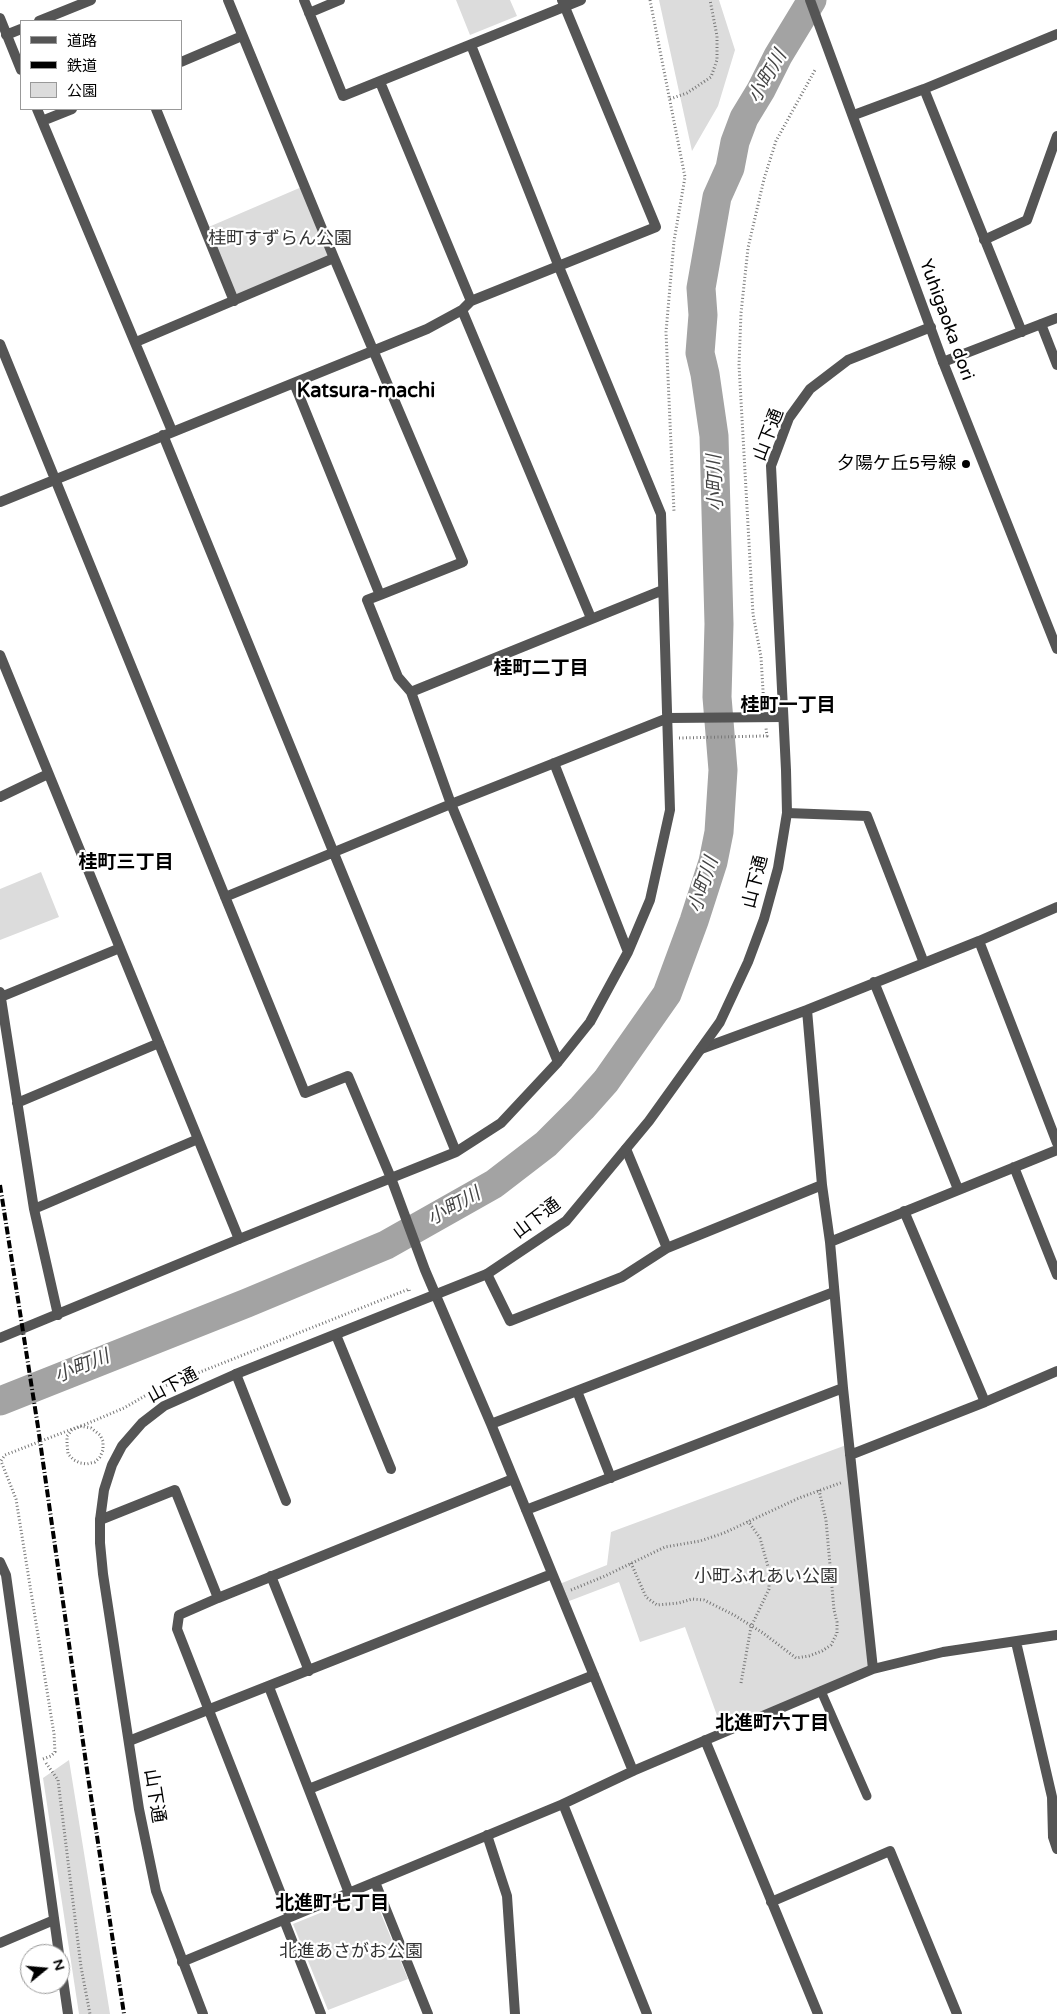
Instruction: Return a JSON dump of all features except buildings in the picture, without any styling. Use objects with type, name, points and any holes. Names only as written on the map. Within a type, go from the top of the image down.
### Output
[{"type":"street","points":[[41,20],[91,0]]},
{"type":"street","points":[[228,0],[334,258],[463,562],[367,600],[398,677],[411,692],[451,804],[558,1062]]},
{"type":"street","points":[[304,0],[344,96],[471,45],[564,3],[581,0]]},
{"type":"street","points":[[309,13],[340,0]]},
{"type":"street","name":"Yuhigaoka dori","points":[[810,0],[854,115],[943,362],[1056,645]]},
{"type":"street","points":[[0,502],[427,329],[462,310],[471,301],[656,227],[564,3]]},
{"type":"street","points":[[0,18],[20,68]]},
{"type":"street","points":[[6,35],[20,29]]},
{"type":"street","points":[[854,115],[924,89],[1057,34]]},
{"type":"street","points":[[182,62],[242,36]]},
{"type":"street","points":[[0,1338],[456,1152],[501,1123],[558,1062],[590,1022],[628,952],[650,900],[670,810],[677,719],[663,590],[661,514],[559,267],[471,45]]},
{"type":"street","points":[[380,82],[471,301]]},
{"type":"street","points":[[924,89],[1022,332]]},
{"type":"street","points":[[37,110],[136,342],[168,433],[334,852],[456,1152]]},
{"type":"street","points":[[42,121],[70,110]]},
{"type":"street","points":[[156,110],[234,301]]},
{"type":"street","points":[[984,240],[1027,220],[1057,136]]},
{"type":"street","points":[[136,342],[334,258]]},
{"type":"street","points":[[462,310],[591,618]]},
{"type":"street","points":[[943,362],[1057,318]]},
{"type":"street","points":[[1041,324],[1057,365]]},
{"type":"street","name":"山下通","points":[[203,2014],[156,1891],[138,1809],[103,1574],[100,1520],[104,1490],[112,1464],[122,1446],[142,1423],[164,1406],[236,1374],[487,1274],[566,1221],[649,1121],[701,1049],[720,1022],[748,962],[764,919],[778,868],[787,813],[772,466],[789,418],[810,389],[848,360],[931,327]]},
{"type":"street","points":[[0,344],[305,1093],[348,1076],[391,1178],[425,1270],[491,1424],[633,1771]]},
{"type":"street","points":[[294,383],[380,595]]},
{"type":"street","points":[[411,692],[663,590]]},
{"type":"street","points":[[0,655],[239,1239]]},
{"type":"street","points":[[226,897],[554,763],[677,719],[783,718]]},
{"type":"street","points":[[554,763],[628,952]]},
{"type":"street","points":[[0,797],[48,774]]},
{"type":"street","points":[[787,813],[867,816],[924,962]]},
{"type":"street","points":[[701,1049],[807,1010],[924,962],[979,942],[1057,907]]},
{"type":"street","points":[[979,942],[1057,1143]]},
{"type":"street","points":[[1,996],[120,948]]},
{"type":"street","points":[[874,982],[958,1189]]},
{"type":"street","points":[[0,992],[34,1209],[58,1315]]},
{"type":"street","points":[[807,1010],[822,1185],[830,1242],[843,1388],[873,1669]]},
{"type":"street","points":[[17,1103],[159,1044]]},
{"type":"street","points":[[34,1209],[198,1139]]},
{"type":"street","points":[[626,1150],[667,1248]]},
{"type":"street","points":[[830,1242],[1057,1150]]},
{"type":"street","points":[[1014,1167],[1057,1276]]},
{"type":"street","points":[[487,1274],[510,1321],[622,1277],[667,1248],[822,1185]]},
{"type":"street","points":[[904,1211],[985,1402]]},
{"type":"street","points":[[491,1424],[834,1292]]},
{"type":"street","points":[[336,1335],[391,1469]]},
{"type":"street","points":[[850,1455],[985,1402],[1057,1371]]},
{"type":"street","points":[[236,1374],[286,1501]]},
{"type":"street","points":[[526,1510],[843,1388]]},
{"type":"street","points":[[577,1391],[610,1478]]},
{"type":"street","points":[[321,2014],[177,1629],[179,1615],[513,1479]]},
{"type":"street","points":[[100,1520],[175,1490],[218,1598]]},
{"type":"street","points":[[0,1562],[6,1575],[58,1944]]},
{"type":"street","points":[[129,1742],[552,1574]]},
{"type":"street","points":[[271,1576],[309,1671]]},
{"type":"street","points":[[182,1962],[563,1804],[633,1771],[873,1669],[943,1652],[1057,1635]]},
{"type":"street","points":[[1016,1642],[1052,1797],[1053,1837],[1057,1849]]},
{"type":"street","points":[[310,1789],[594,1675]]},
{"type":"street","points":[[269,1687],[349,1893]]},
{"type":"street","points":[[705,1740],[818,2014]]},
{"type":"street","points":[[563,1804],[646,2014]]},
{"type":"street","points":[[487,1835],[507,1896],[515,2014]]},
{"type":"street","points":[[771,1902],[890,1851],[957,2014]]},
{"type":"street","points":[[375,1882],[428,2014]]},
{"type":"street","points":[[0,1942],[54,1920]]},
{"type":"street","points":[[65,1994],[68,2014]]},
{"type":"lane","points":[[821,1691],[867,1796]]},
{"type":"path","points":[[650,0],[685,177],[674,241],[666,332],[674,514]]},
{"type":"path","points":[[670,100],[688,93],[711,77],[717,60],[717,36],[710,0]]},
{"type":"path","points":[[677,719],[679,739],[767,736],[762,718],[761,657],[752,614],[739,365],[741,313],[748,248],[764,179],[776,141],[815,70]]},
{"type":"path","points":[[67,1443],[68,1454],[80,1463],[95,1462],[103,1450],[103,1441],[100,1435],[91,1428],[80,1426],[5,1455],[1,1461],[16,1499],[54,1734],[55,1752],[43,1759],[58,1780],[81,1967],[90,2014]]},
{"type":"path","points":[[561,1594],[605,1576],[664,1547],[700,1542],[819,1490],[853,1479]]},
{"type":"path","points":[[631,1563],[646,1597],[657,1605],[679,1603],[692,1599],[704,1600],[718,1606],[796,1658],[822,1651],[831,1645],[837,1633],[837,1622],[834,1610],[826,1520],[819,1490]]},
{"type":"path","points":[[741,1683],[751,1627],[769,1589],[769,1570],[760,1538],[748,1521]]},
{"type":"green space","points":[[456,0],[510,0],[517,16],[470,35]]},
{"type":"green space","points":[[659,0],[719,0],[735,50],[718,106],[692,151]]},
{"type":"green space","name":"桂町すずらん公園","points":[[304,186],[334,258],[234,301],[204,229]]},
{"type":"green space","points":[[41,872],[59,917],[0,940],[0,889]]},
{"type":"green space","name":"小町ふれあい公園","points":[[849,1444],[873,1669],[723,1732],[685,1627],[640,1642],[619,1582],[564,1603],[557,1585],[607,1565],[611,1532]]},
{"type":"green space","points":[[69,1760],[110,2014],[79,2014],[70,1944],[68,1944],[43,1778]]},
{"type":"green space","name":"北進あさがお公園","points":[[372,1892],[408,1979],[328,2010],[293,1924]]},
{"type":"waterway","name":"小町川","points":[[0,1401],[247,1303],[386,1245],[494,1184],[546,1144],[582,1108],[606,1081],[667,994],[713,862],[719,832],[723,770],[717,697],[719,624],[714,436],[700,353],[703,315],[701,288],[717,197],[730,168],[735,142],[744,118],[812,0]]},
{"type":"railway","points":[[0,1185],[38,1427],[124,2014]]},
{"type":"place","name":"夕陽ケ丘5号線","points":[[966,464]]},
{"type":"district","name":"Katsura-machi","points":[[366,392]]},
{"type":"district","name":"桂町二丁目","points":[[541,669]]},
{"type":"district","name":"桂町一丁目","points":[[788,706]]},
{"type":"district","name":"桂町三丁目","points":[[126,863]]},
{"type":"district","name":"北進町六丁目","points":[[772,1724]]},
{"type":"district","name":"北進町七丁目","points":[[332,1904]]}]
